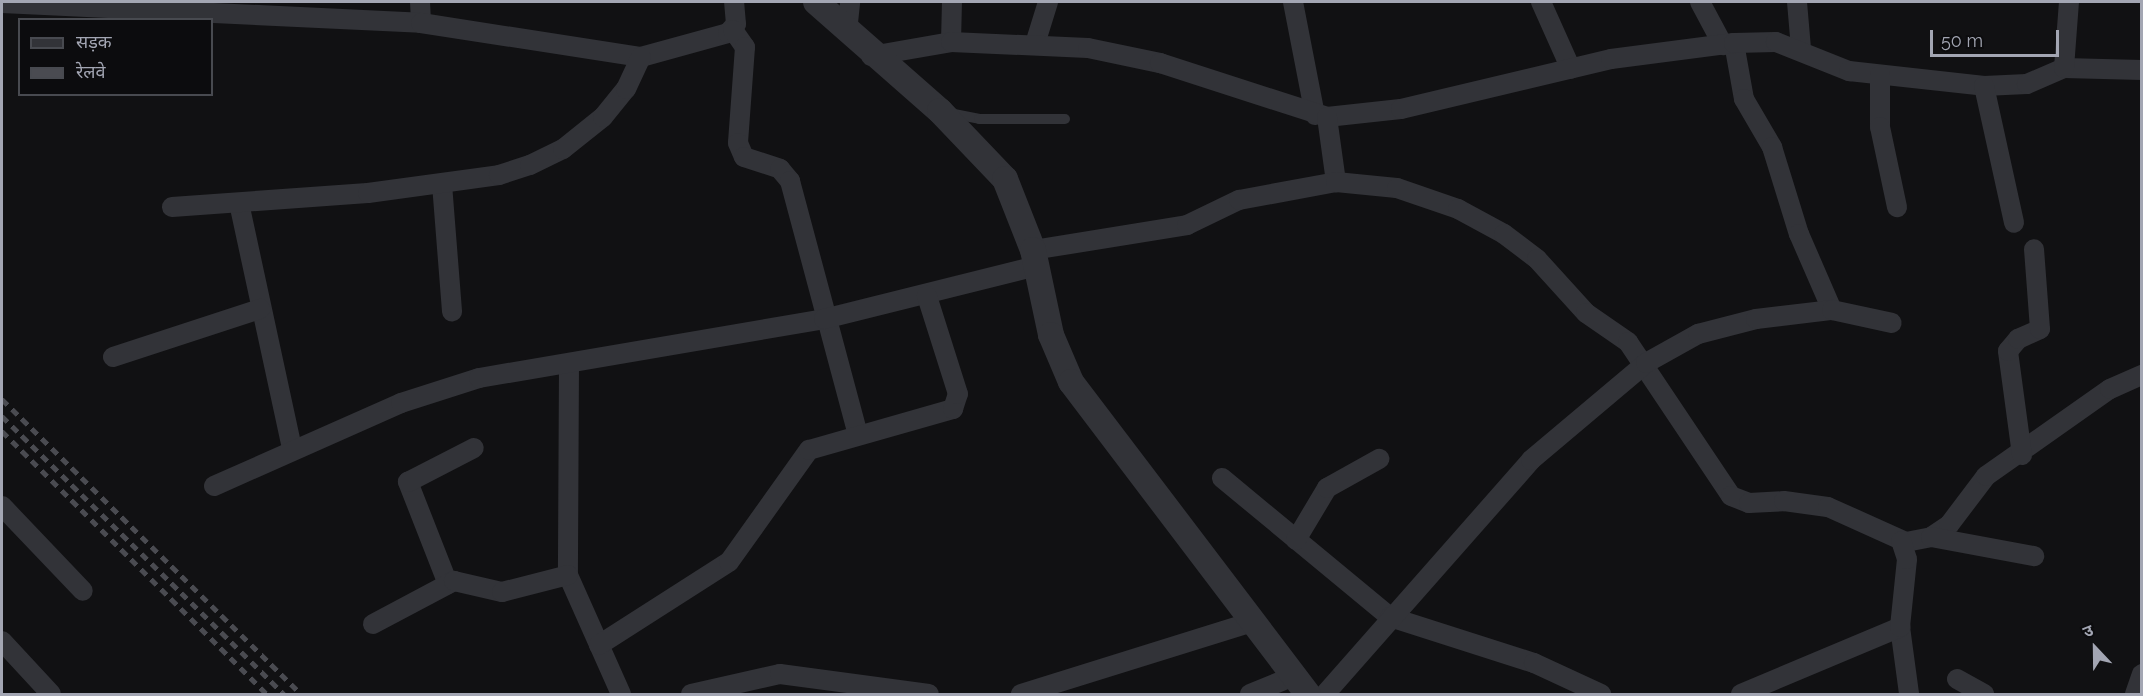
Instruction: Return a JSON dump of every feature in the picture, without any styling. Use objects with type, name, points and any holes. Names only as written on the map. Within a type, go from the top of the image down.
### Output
[{"type":"street","points":[[420,2],[421,23]]},
{"type":"street","points":[[734,2],[733,30],[745,47],[738,143],[751,161],[786,172],[824,319],[858,435]]},
{"type":"street","points":[[816,2],[872,56],[940,111],[1005,179],[1035,258],[1051,335],[1071,382],[1255,621],[1301,685],[1250,694]]},
{"type":"street","points":[[847,32],[850,2]]},
{"type":"street","points":[[951,42],[952,2]]},
{"type":"street","points":[[1035,44],[1047,2]]},
{"type":"street","points":[[1293,2],[1336,182]]},
{"type":"street","points":[[1541,2],[1571,69]]},
{"type":"street","points":[[1700,2],[1728,44],[1744,99],[1772,147],[1798,234],[1832,310]]},
{"type":"street","points":[[1797,2],[1801,49]]},
{"type":"street","points":[[2064,68],[2069,2]]},
{"type":"street","points":[[2,3],[421,23],[641,57],[733,30]]},
{"type":"street","points":[[872,56],[951,42],[1035,44],[1129,55],[1321,116],[1401,110],[1571,69],[1728,44],[1776,42],[1801,49],[1837,68],[1984,86],[2027,84],[2064,68],[2142,70]]},
{"type":"street","points":[[172,207],[442,184],[499,175],[563,149],[603,117],[626,89],[641,57]]},
{"type":"street","points":[[1880,75],[1880,127],[1897,207]]},
{"type":"street","points":[[1984,86],[2014,223]]},
{"type":"street","points":[[214,486],[292,449],[434,391],[568,364],[824,319],[927,296],[1035,258],[1187,225],[1239,200],[1336,182],[1397,188],[1458,209],[1504,234],[1646,363],[1731,496],[1749,503],[1784,501],[1828,507],[1901,541],[1931,537],[2034,556]]},
{"type":"street","points":[[442,184],[452,312]]},
{"type":"street","points":[[239,203],[292,449]]},
{"type":"street","points":[[2022,455],[2008,351],[2018,339],[2040,329],[2034,249]]},
{"type":"street","points":[[599,645],[729,562],[809,450],[858,435],[946,414],[957,403],[927,296]]},
{"type":"street","points":[[113,357],[260,309]]},
{"type":"street","points":[[1325,694],[1390,617],[1531,460],[1646,363],[1718,326],[1832,310],[1892,323]]},
{"type":"street","points":[[568,364],[568,574],[621,694]]},
{"type":"street","points":[[1931,537],[1949,525],[1986,476],[2022,455],[2110,389],[2142,375]]},
{"type":"street","points":[[448,584],[408,482],[474,448]]},
{"type":"street","points":[[1296,540],[1328,488],[1379,459]]},
{"type":"street","points":[[1222,478],[1390,617],[1534,663],[1601,694]]},
{"type":"street","points":[[2,506],[83,591]]},
{"type":"street","points":[[1901,541],[1907,559],[1900,627],[1909,694]]},
{"type":"street","points":[[373,624],[448,584],[461,581],[502,592],[568,574]]},
{"type":"street","points":[[1021,694],[1255,621]]},
{"type":"street","points":[[1741,694],[1900,627]]},
{"type":"street","points":[[2,641],[51,694]]},
{"type":"street","points":[[691,694],[723,689],[780,674],[874,690],[929,694]]},
{"type":"street","points":[[2135,694],[2142,674]]},
{"type":"street","points":[[1957,679],[1984,694]]},
{"type":"lane","points":[[940,111],[979,119],[1065,119]]},
{"type":"railway","points":[[2,399],[301,694]]},
{"type":"railway","points":[[2,416],[284,694]]},
{"type":"railway","points":[[2,431],[267,694]]}]
